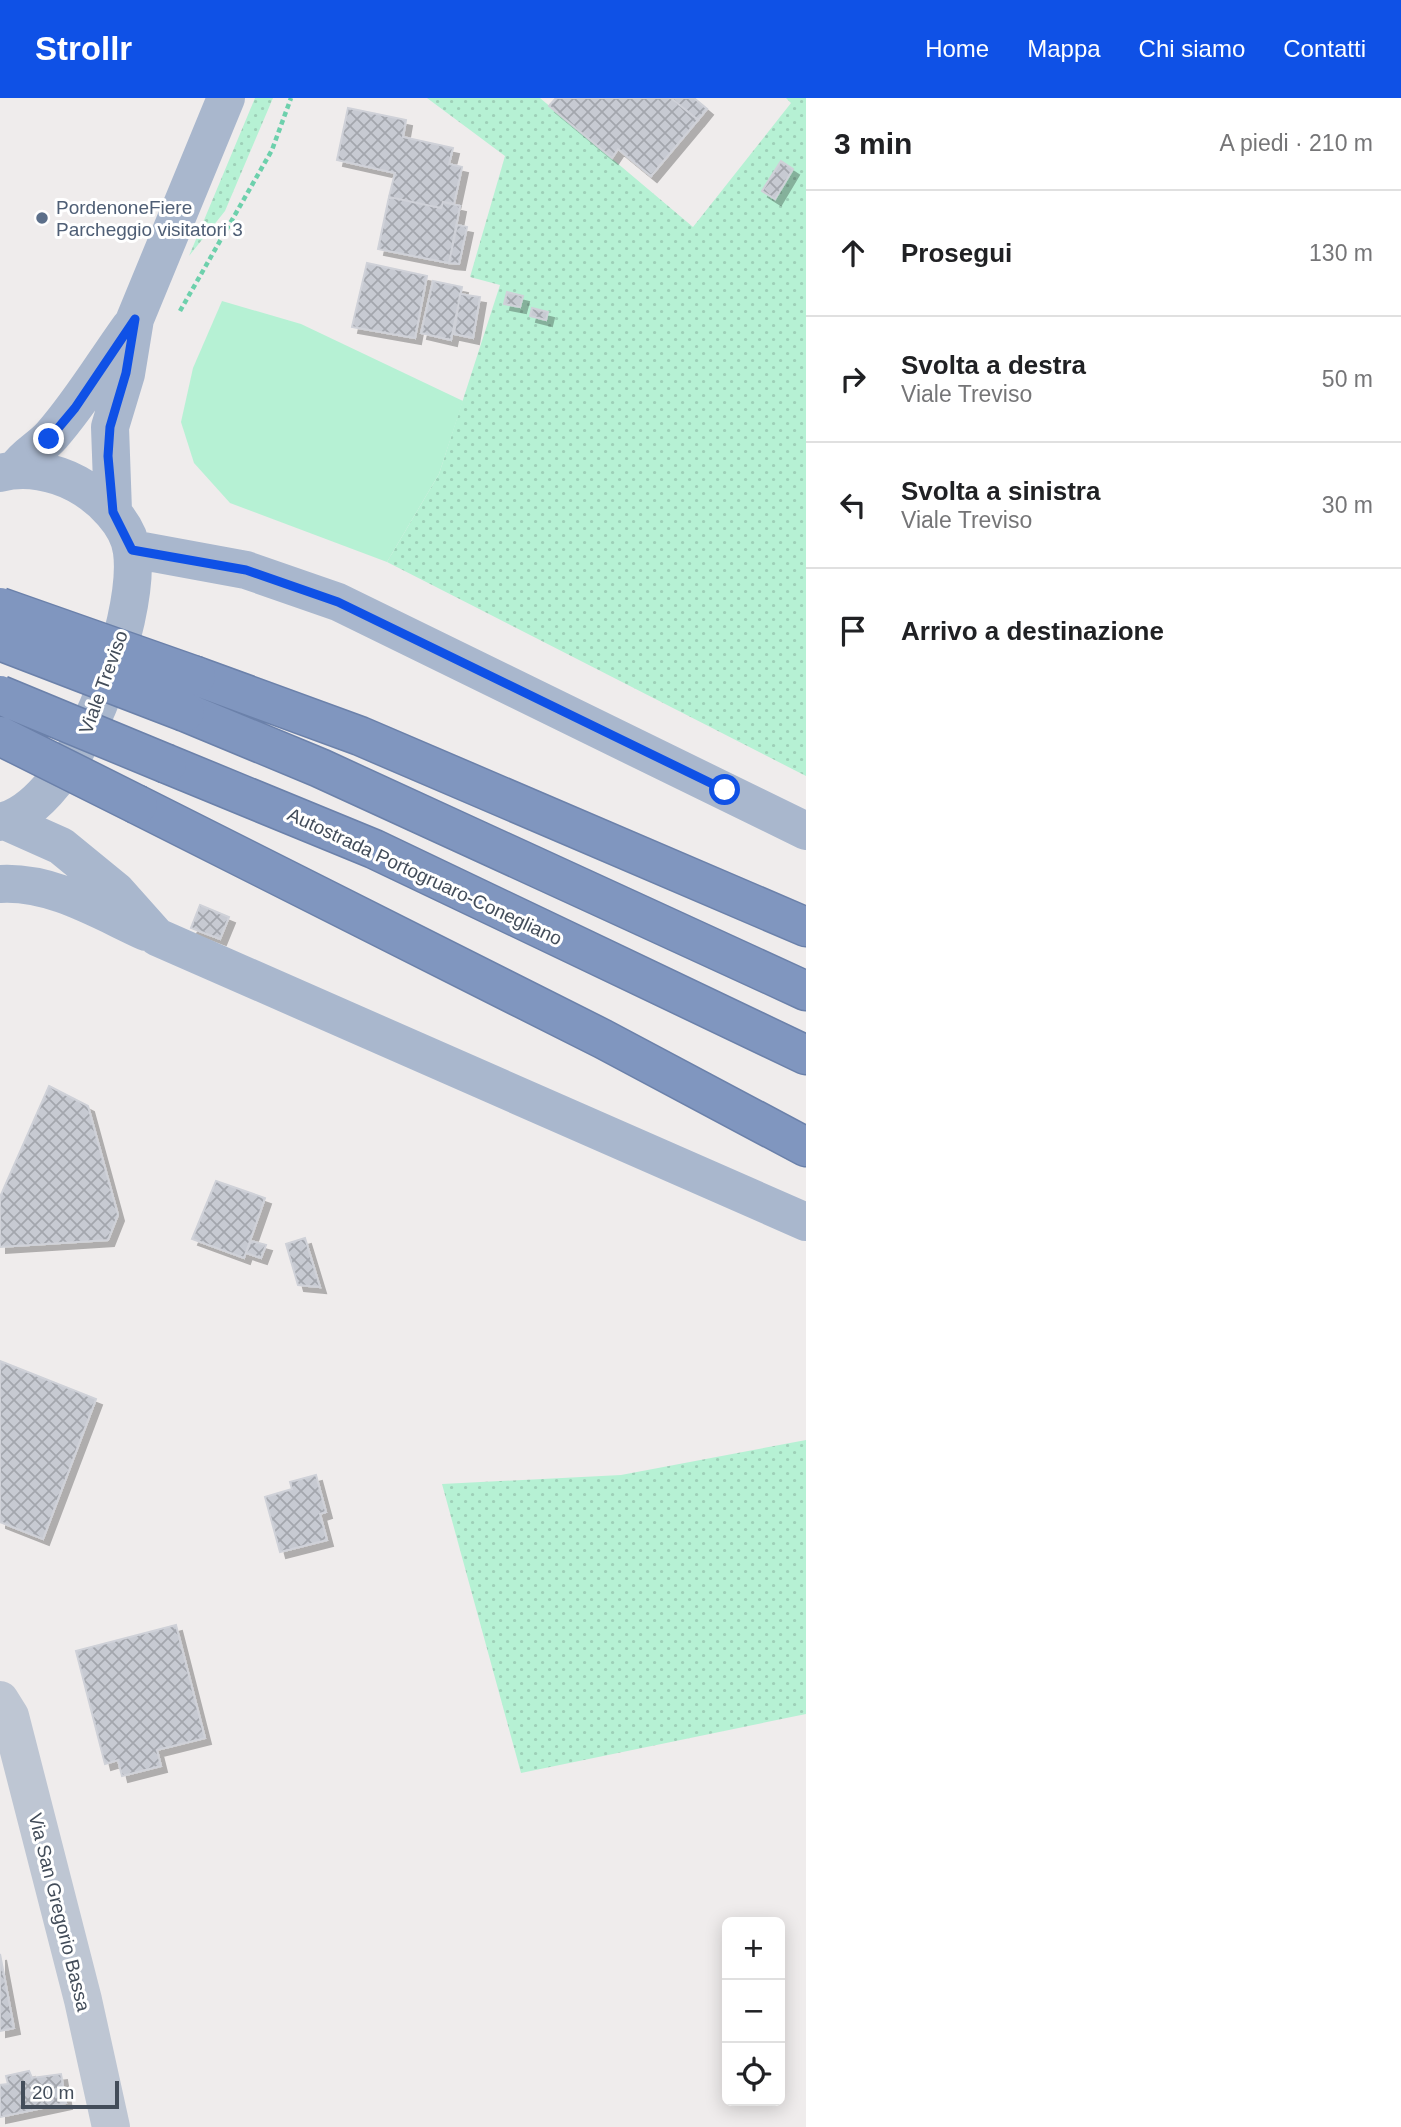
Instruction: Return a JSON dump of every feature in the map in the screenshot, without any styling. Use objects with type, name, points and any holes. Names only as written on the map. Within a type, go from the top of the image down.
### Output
[{"type":"highway","points":[[0,607],[373,742],[806,928]]},
{"type":"highway","points":[[0,641],[185,712],[320,768],[806,991]]},
{"type":"highway","name":"Autostrada Portogruaro-Conegliano","points":[[0,695],[374,849],[806,1055]]},
{"type":"highway","points":[[0,736],[590,1033],[806,1147]]},
{"type":"main road","name":"Viale Treviso","points":[[8,471],[49,439],[75,408],[135,319],[226,98]]},
{"type":"main road","name":"Viale Treviso","points":[[113,512],[110,427],[126,373],[135,319]]},
{"type":"main road","name":"Viale Treviso","points":[[3,822],[38,800],[74,758],[100,703],[133,595],[132,550],[113,512],[89,490],[62,476],[8,471]]},
{"type":"main road","points":[[132,550],[246,570],[338,602],[806,831]]},
{"type":"main road","points":[[3,822],[61,846],[116,891],[157,937]]},
{"type":"main road","points":[[0,884],[19,883],[51,890],[806,1222]]},
{"type":"street","name":"Via San Gregorio Bassa","points":[[0,1700],[10,1716],[83,2000],[111,2127]]},
{"type":"green space","points":[[255,98],[273,98],[225,211],[189,256]]},
{"type":"green space","points":[[427,98],[540,98],[693,227],[791,103],[786,98],[806,98],[806,776],[387,562],[439,474],[500,285],[470,277],[505,156]]},
{"type":"green space","points":[[222,301],[301,324],[463,401],[439,474],[387,562],[230,503],[194,463],[181,422],[193,368]]},
{"type":"green space","points":[[806,1440],[806,1714],[521,1773],[442,1484],[621,1475]]},
{"type":"building","points":[[556,98],[671,98],[698,120],[651,176],[618,149],[612,158],[549,106]]},
{"type":"building","points":[[671,98],[694,98],[707,109],[698,120]]},
{"type":"building","points":[[348,108],[406,120],[403,137],[453,148],[449,164],[462,167],[454,204],[443,202],[441,208],[389,197],[395,173],[337,160]]},
{"type":"building","points":[[781,161],[793,169],[775,199],[762,191]]},
{"type":"building","points":[[389,197],[441,208],[443,202],[460,206],[449,263],[378,249]]},
{"type":"building","points":[[457,225],[467,227],[459,264],[449,263]]},
{"type":"building","points":[[367,263],[427,276],[415,338],[352,327]]},
{"type":"building","points":[[433,281],[462,287],[451,340],[421,333]]},
{"type":"building","points":[[507,292],[523,296],[520,307],[504,304]]},
{"type":"building","points":[[460,294],[480,297],[473,338],[454,334]]},
{"type":"building","points":[[532,308],[548,312],[546,320],[530,316]]},
{"type":"building","points":[[200,905],[229,917],[220,939],[191,928]]},
{"type":"building","points":[[49,1086],[88,1106],[118,1215],[108,1240],[0,1247],[0,1197]]},
{"type":"building","points":[[216,1181],[265,1198],[244,1258],[192,1239]]},
{"type":"building","points":[[305,1238],[320,1287],[298,1285],[286,1244]]},
{"type":"building","points":[[251,1241],[266,1245],[261,1258],[246,1253]]},
{"type":"building","points":[[0,1361],[96,1399],[43,1539],[0,1522]]},
{"type":"building","points":[[316,1475],[326,1512],[320,1514],[327,1540],[280,1552],[265,1497],[292,1489],[290,1482]]},
{"type":"building","points":[[176,1625],[205,1738],[157,1750],[161,1766],[122,1776],[118,1760],[105,1764],[76,1651]]},
{"type":"building","points":[[0,1954],[14,2028],[0,2031]]},
{"type":"building","points":[[29,2071],[32,2078],[61,2074],[66,2103],[0,2117],[0,2085],[8,2084],[6,2076]]},
{"type":"place","name":"PordenoneFiere Parcheggio visitatori 3","points":[[42,218]]},
{"type":"route","points":[[49,439],[75,408],[135,319],[126,373],[110,427],[108,456],[113,512],[132,550],[246,570],[338,602],[725,790]]}]
